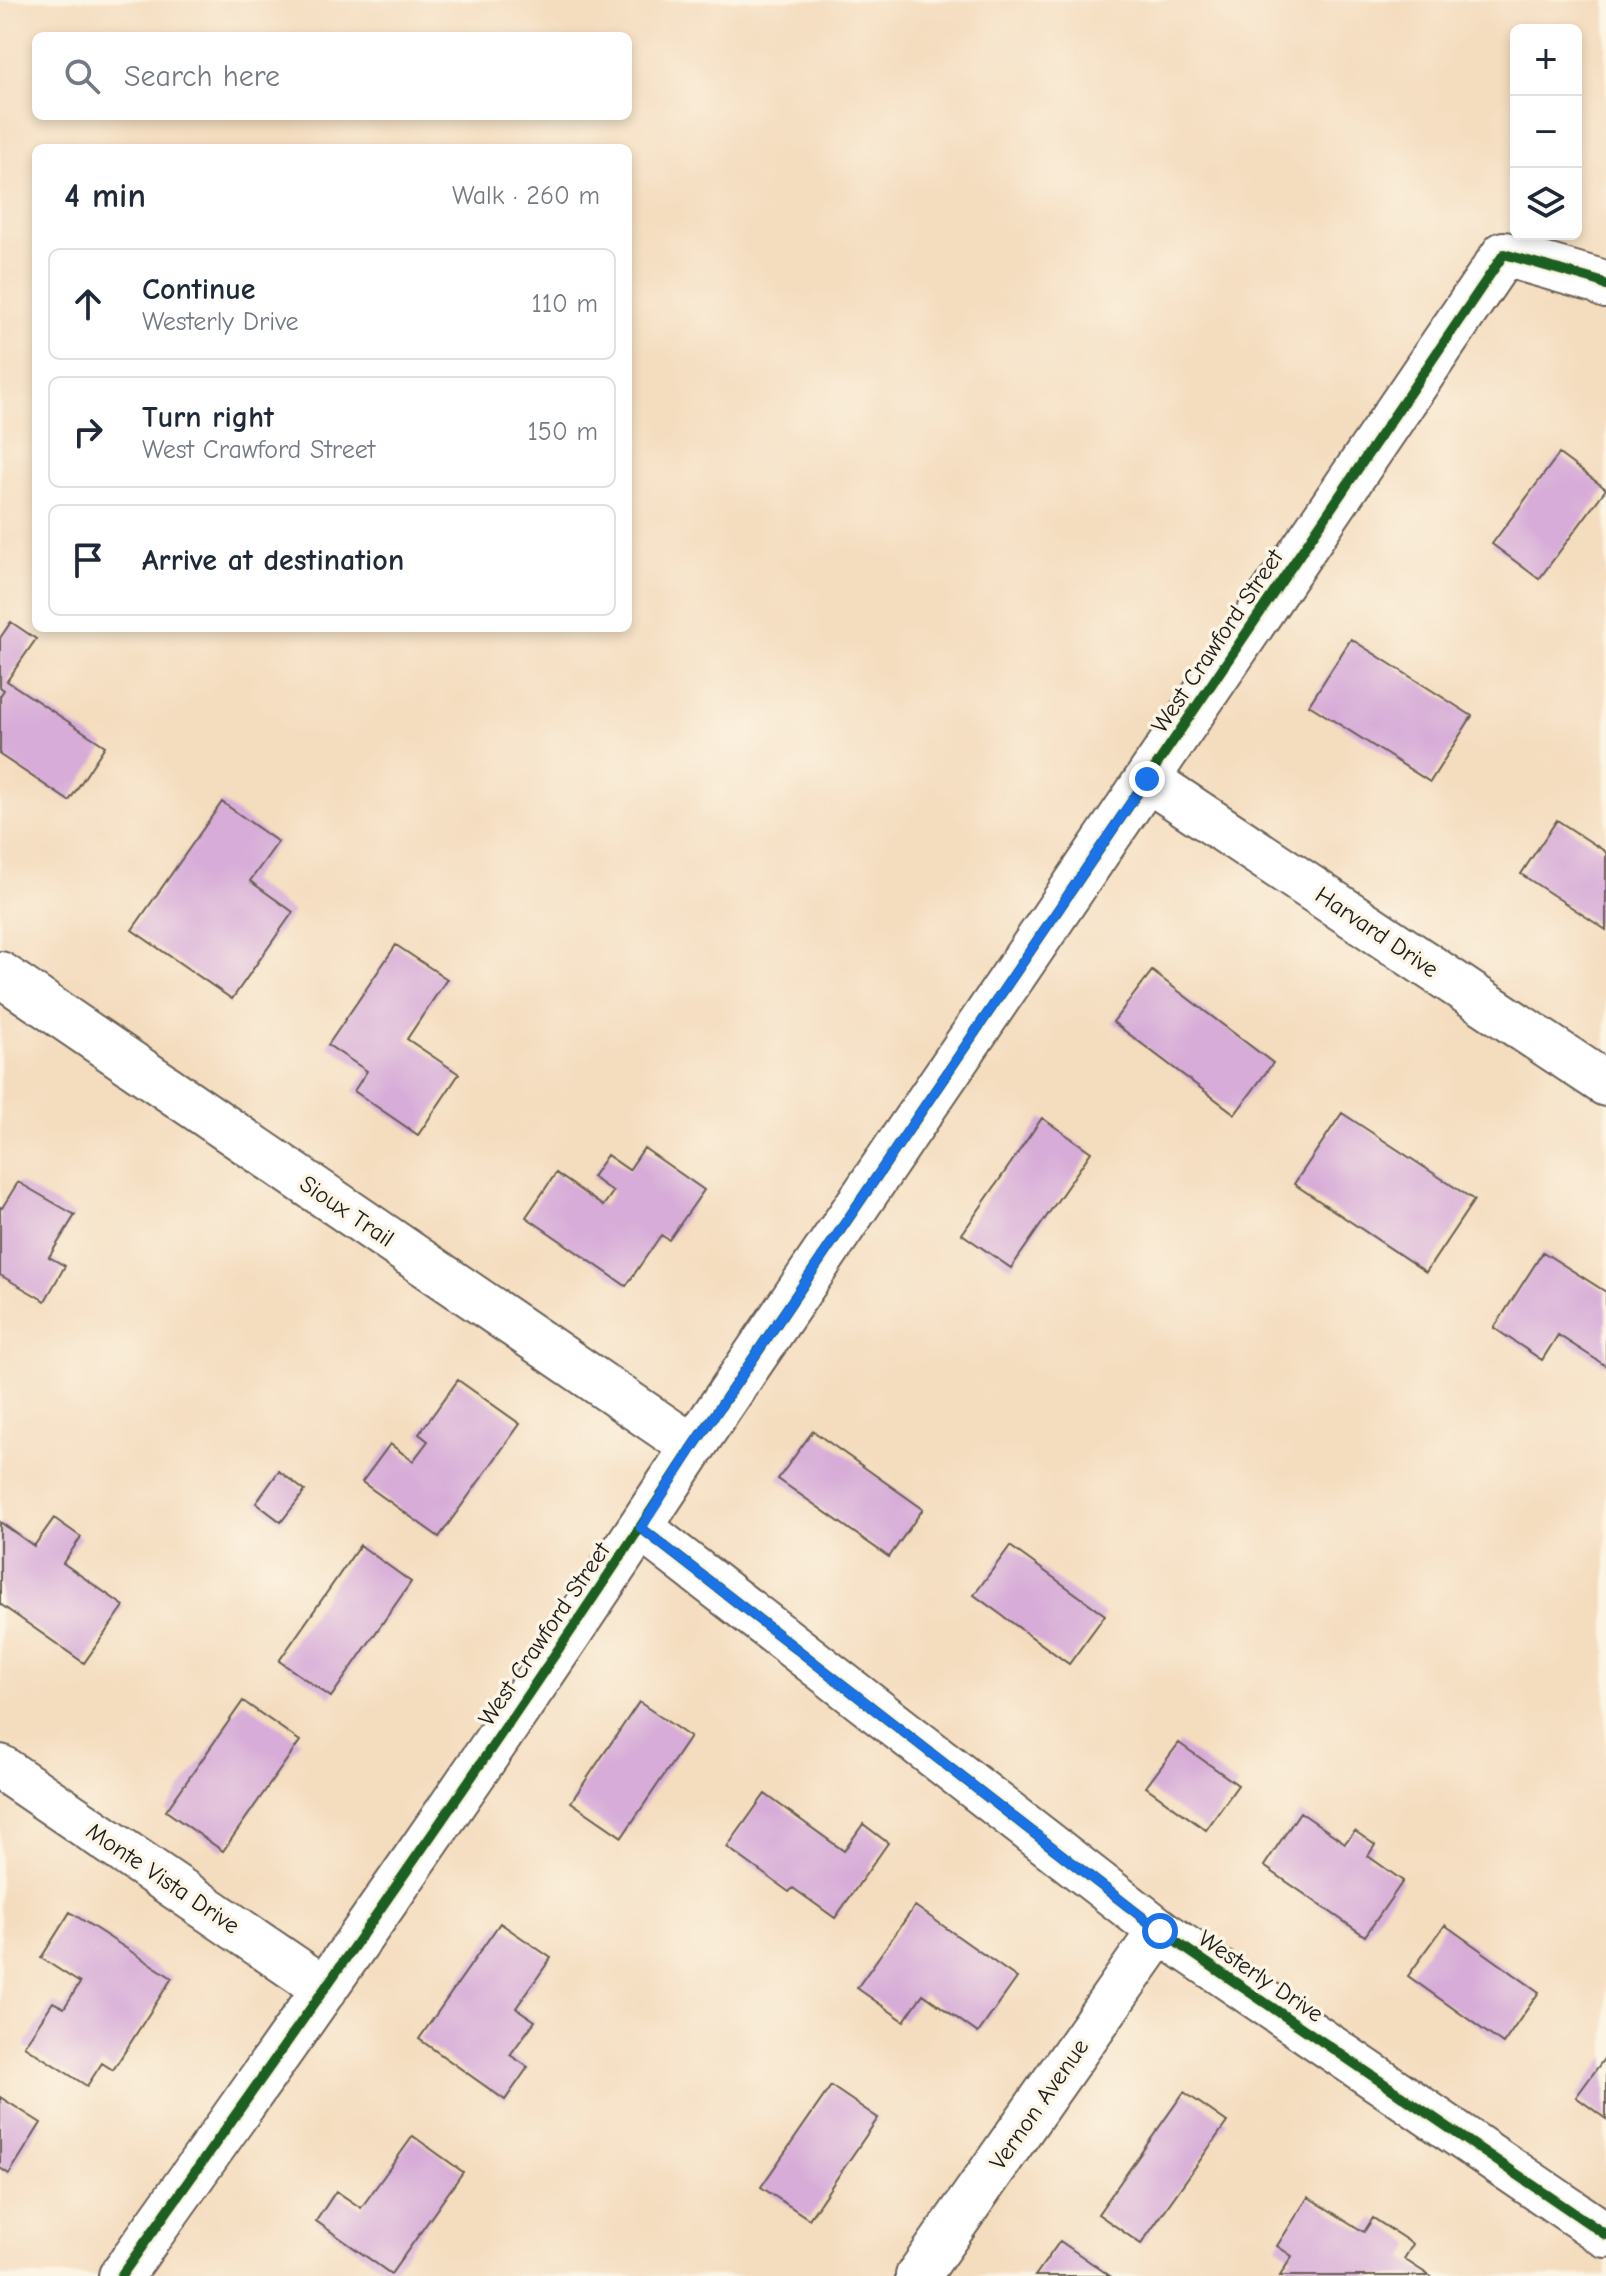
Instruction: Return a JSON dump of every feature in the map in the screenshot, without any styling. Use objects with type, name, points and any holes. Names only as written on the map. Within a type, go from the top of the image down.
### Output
[{"type":"street","name":"West Crawford Street","points":[[121,2276],[325,1989],[641,1528],[1504,254],[1606,286]]},
{"type":"street","name":"Harvard Drive","points":[[1147,779],[1606,1084]]},
{"type":"street","name":"Sioux Trail","points":[[0,974],[693,1447]]},
{"type":"street","name":"Westerly Drive","points":[[641,1528],[1160,1931],[1606,2235]]},
{"type":"street","name":"Monte Vista Drive","points":[[0,1767],[325,1989]]},
{"type":"street","name":"Vernon Avenue","points":[[918,2276],[1160,1931]]},
{"type":"building","points":[[1559,454],[1606,489],[1539,579],[1492,544]]},
{"type":"building","points":[[11,622],[36,639],[7,681],[105,746],[69,801],[0,755],[0,696],[4,690],[0,687],[0,638]]},
{"type":"building","points":[[1351,639],[1472,716],[1430,782],[1309,705]]},
{"type":"building","points":[[222,802],[278,842],[250,881],[293,912],[232,999],[132,930]]},
{"type":"building","points":[[1557,820],[1606,852],[1606,930],[1521,874]]},
{"type":"building","points":[[396,945],[447,979],[407,1039],[459,1074],[418,1135],[354,1091],[367,1071],[328,1045]]},
{"type":"building","points":[[1152,971],[1273,1063],[1235,1114],[1113,1022]]},
{"type":"building","points":[[1342,1113],[1474,1200],[1426,1272],[1294,1184]]},
{"type":"building","points":[[1042,1118],[1091,1152],[1011,1268],[962,1234]]},
{"type":"building","points":[[644,1148],[704,1190],[669,1240],[661,1235],[626,1286],[526,1217],[556,1173],[603,1206],[613,1192],[592,1177],[607,1155],[629,1170]]},
{"type":"building","points":[[18,1182],[75,1215],[49,1257],[65,1266],[45,1301],[0,1275],[0,1207]]},
{"type":"building","points":[[1543,1252],[1606,1292],[1606,1366],[1558,1335],[1542,1360],[1494,1328]]},
{"type":"building","points":[[458,1380],[520,1424],[439,1537],[362,1482],[390,1444],[413,1461],[428,1441],[419,1434]]},
{"type":"building","points":[[813,1431],[923,1509],[889,1557],[778,1479]]},
{"type":"building","points":[[279,1471],[305,1491],[281,1522],[256,1503]]},
{"type":"building","points":[[54,1518],[81,1537],[63,1563],[124,1606],[84,1663],[0,1604],[0,1522],[34,1546]]},
{"type":"building","points":[[360,1545],[411,1582],[331,1697],[279,1661]]},
{"type":"building","points":[[1010,1546],[1105,1615],[1069,1664],[974,1595]]},
{"type":"building","points":[[243,1701],[300,1741],[223,1851],[166,1811]]},
{"type":"building","points":[[639,1702],[690,1737],[622,1837],[571,1802]]},
{"type":"building","points":[[1179,1743],[1238,1785],[1206,1830],[1146,1787]]},
{"type":"building","points":[[765,1794],[844,1851],[863,1824],[888,1843],[835,1918],[793,1888],[789,1892],[727,1847]]},
{"type":"building","points":[[1300,1812],[1345,1843],[1355,1831],[1375,1845],[1368,1856],[1403,1881],[1365,1936],[1264,1866]]},
{"type":"building","points":[[915,1906],[1017,1978],[978,2033],[923,1994],[904,2021],[857,1988]]},
{"type":"building","points":[[70,1912],[172,1978],[113,2070],[102,2063],[87,2086],[24,2046],[53,2002],[64,2008],[80,1983],[41,1958]]},
{"type":"building","points":[[500,1923],[551,1958],[516,2008],[535,2021],[510,2055],[528,2067],[505,2100],[419,2039]]},
{"type":"building","points":[[1445,1925],[1539,1992],[1503,2044],[1408,1976]]},
{"type":"building","points":[[1606,2056],[1606,2119],[1576,2097]]},
{"type":"building","points":[[831,2086],[878,2118],[809,2219],[761,2187]]},
{"type":"building","points":[[1184,2092],[1227,2122],[1141,2244],[1098,2214]]},
{"type":"building","points":[[0,2097],[41,2123],[9,2174],[0,2168]]},
{"type":"building","points":[[413,2136],[463,2172],[391,2274],[316,2221],[336,2191],[361,2208]]},
{"type":"building","points":[[1308,2197],[1364,2232],[1373,2218],[1413,2244],[1404,2259],[1430,2276],[1280,2276],[1292,2256],[1277,2246]]},
{"type":"building","points":[[1060,2241],[1110,2276],[1035,2276]]},
{"type":"cycle path","points":[[121,2276],[483,1761],[1504,254],[1606,286]]},
{"type":"cycle path","points":[[641,1528],[1160,1931],[1606,2235]]},
{"type":"route","points":[[1147,779],[641,1528],[1160,1931]]}]
